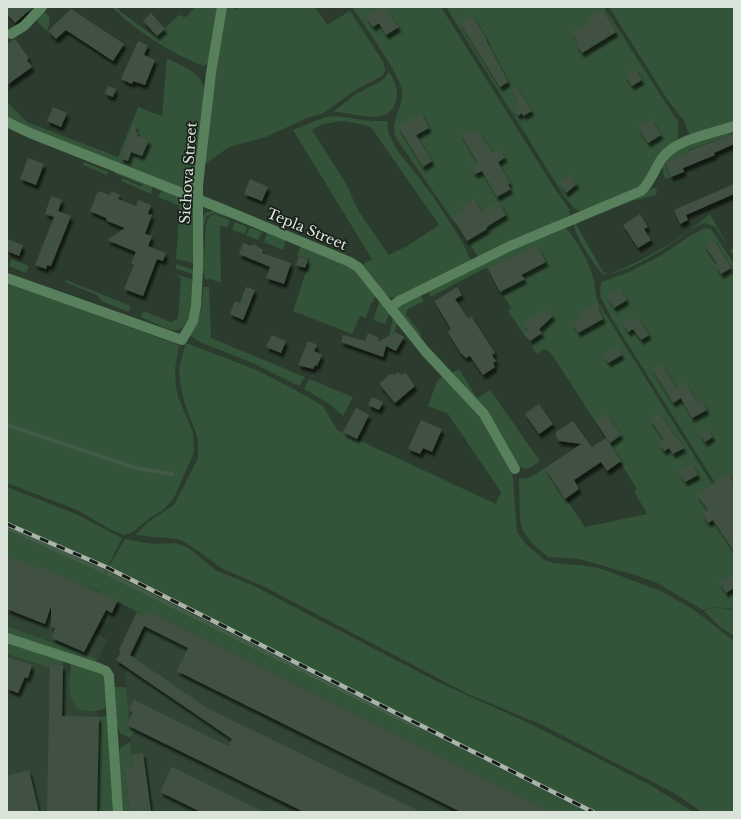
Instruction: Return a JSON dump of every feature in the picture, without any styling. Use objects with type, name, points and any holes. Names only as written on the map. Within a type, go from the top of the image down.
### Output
[{"type":"street","points":[[11,34],[24,26],[42,7]]},
{"type":"street","name":"Sichova Street","points":[[7,278],[182,340],[193,321],[196,306],[198,269],[197,200],[210,79],[222,7]]},
{"type":"street","name":"Tepla Street","points":[[7,122],[30,133],[350,262],[358,267],[425,351],[484,414],[515,469]]},
{"type":"street","points":[[390,308],[398,302],[483,259],[641,191],[648,185],[662,158],[675,148],[702,136],[734,126]]},
{"type":"street","points":[[7,638],[106,671],[111,682],[118,812]]},
{"type":"shaded area","points":[[112,7],[117,7],[121,12],[155,37],[179,15],[186,17],[195,7],[220,7],[210,62],[204,66],[167,49],[143,33]]},
{"type":"shaded area","points":[[225,7],[235,7],[236,10],[240,7],[315,7],[327,25],[350,11],[384,63],[385,71],[382,76],[354,91],[322,114],[309,117],[266,137],[229,147],[205,164],[204,152]]},
{"type":"shaded area","points":[[352,7],[441,7],[569,209],[570,215],[479,257],[396,138],[394,125],[402,97],[400,83],[389,62]]},
{"type":"shaded area","points":[[446,7],[604,7],[678,122],[678,137],[649,178],[634,190],[586,210],[579,211],[574,208],[564,196]]},
{"type":"shaded area","points":[[609,7],[734,7],[734,123],[693,136],[688,132],[685,122],[667,99]]},
{"type":"shaded area","points":[[44,11],[50,20],[47,32],[35,19]]},
{"type":"shaded area","points":[[167,58],[192,71],[200,79],[205,92],[194,190],[189,192],[57,142],[7,117],[7,102],[27,122],[118,157],[138,107],[162,116]]},
{"type":"shaded area","points":[[389,72],[395,83],[397,91],[395,104],[391,111],[377,117],[333,112],[356,94],[383,80]]},
{"type":"shaded area","points":[[336,116],[371,121],[387,121],[389,135],[398,151],[433,196],[463,243],[471,261],[397,298],[388,297],[360,266],[372,259],[293,130],[325,117]],"holes":[[[342,121],[371,127],[439,225],[407,246],[389,255],[359,212],[345,182],[312,130],[323,124]]]},
{"type":"shaded area","points":[[734,129],[734,134],[688,150],[689,153],[665,163],[671,177],[665,179],[663,166],[664,161],[669,155],[685,145]]},
{"type":"shaded area","points":[[84,162],[108,172],[107,175],[83,165]]},
{"type":"shaded area","points":[[115,170],[153,185],[151,194],[121,181],[122,178],[142,187],[143,185],[114,173]]},
{"type":"shaded area","points":[[652,188],[657,189],[656,194],[652,196],[632,201],[576,224],[603,272],[608,274],[601,273],[584,248],[576,233],[574,222]]},
{"type":"shaded area","points":[[163,189],[187,200],[193,208],[194,263],[176,259],[180,206],[158,197]]},
{"type":"shaded area","points":[[216,210],[241,221],[214,213],[207,216],[204,230],[205,269],[203,276],[202,219],[205,213]]},
{"type":"shaded area","points":[[215,214],[230,220],[227,228],[220,225],[221,283],[204,278],[207,222],[209,217]]},
{"type":"shaded area","points":[[710,214],[730,249],[715,227],[705,223],[692,229],[647,259],[626,269],[611,273],[662,248],[687,232]]},
{"type":"shaded area","points":[[235,222],[247,227],[245,234],[232,230]]},
{"type":"shaded area","points":[[250,227],[262,232],[258,240],[246,235]]},
{"type":"shaded area","points":[[566,228],[585,257],[594,280],[596,297],[599,304],[734,519],[734,609],[714,607],[703,610],[657,583],[635,575],[579,559],[548,557],[532,543],[523,531],[520,520],[519,478],[523,479],[529,477],[545,468],[585,527],[647,514],[634,491],[637,489],[620,462],[621,461],[551,353],[544,349],[537,354],[508,311],[512,308],[500,292],[487,267],[430,297],[428,290],[499,255]]},
{"type":"shaded area","points":[[705,228],[711,229],[734,264],[734,513],[612,319],[600,296],[601,282],[627,273],[662,255],[693,234]]},
{"type":"shaded area","points":[[267,232],[286,239],[283,250],[264,242]]},
{"type":"shaded area","points":[[301,245],[351,266],[376,296],[370,306],[366,318],[360,316],[352,334],[293,311],[310,260],[297,255]]},
{"type":"shaded area","points":[[734,248],[734,256],[730,250]]},
{"type":"shaded area","points":[[11,259],[29,266],[26,273],[9,266]]},
{"type":"shaded area","points":[[176,264],[194,270],[193,274],[176,269]]},
{"type":"shaded area","points":[[174,274],[191,279],[193,282],[190,312],[184,326],[179,330],[168,329],[141,317],[143,311],[171,322],[178,319],[181,278]]},
{"type":"shaded area","points":[[66,280],[131,306],[129,312],[101,301],[97,295],[65,282]]},
{"type":"shaded area","points":[[7,283],[179,345],[175,369],[176,387],[178,397],[193,432],[194,452],[174,498],[163,510],[150,518],[133,532],[124,535],[110,529],[77,510],[7,483]]},
{"type":"shaded area","points":[[203,287],[209,287],[211,338],[305,377],[299,386],[257,365],[200,342],[191,336],[190,332],[197,322],[201,311]]},
{"type":"shaded area","points":[[421,295],[424,301],[407,310],[406,315],[422,335],[418,336],[398,310],[399,305]]},
{"type":"shaded area","points":[[380,300],[390,312],[385,324],[373,320]]},
{"type":"shaded area","points":[[393,317],[397,322],[395,332],[389,336]]},
{"type":"shaded area","points":[[186,343],[259,371],[323,406],[337,430],[496,504],[501,492],[448,414],[428,406],[437,381],[444,375],[481,415],[512,466],[517,532],[526,544],[544,560],[554,563],[599,568],[661,591],[693,609],[734,641],[734,812],[702,812],[674,793],[540,724],[468,694],[265,587],[223,569],[188,544],[178,539],[135,535],[148,522],[174,505],[198,458],[198,439],[184,401],[180,381],[179,368]]},
{"type":"shaded area","points":[[459,369],[477,398],[490,390],[540,461],[530,468],[525,469],[516,463],[449,372],[451,371],[452,373]]},
{"type":"shaded area","points":[[309,379],[353,397],[343,416],[328,403],[304,389]]},
{"type":"shaded area","points":[[7,487],[76,514],[122,538],[108,566],[7,522]]},
{"type":"shaded area","points":[[7,522],[108,566],[598,812],[588,812],[106,570],[7,526]]},
{"type":"shaded area","points":[[7,526],[106,570],[588,812],[552,812],[147,611],[145,616],[98,591],[7,556]]},
{"type":"shaded area","points":[[125,539],[153,544],[176,543],[189,548],[215,570],[250,584],[440,683],[533,725],[652,786],[693,812],[598,812],[109,566]]},
{"type":"shaded area","points":[[7,556],[46,570],[118,600],[107,624],[100,622],[95,633],[107,639],[98,659],[7,626]]},
{"type":"shaded area","points":[[714,607],[734,610],[734,636],[720,627],[704,611]]},
{"type":"shaded area","points":[[147,611],[552,812],[130,812],[125,767],[133,765],[130,742],[135,729],[127,725],[129,721],[124,665],[116,660],[121,652],[119,650],[137,612],[145,615]]},
{"type":"shaded area","points":[[7,626],[98,659],[95,662],[7,634]]},
{"type":"shaded area","points":[[7,642],[63,661],[63,665],[50,664],[50,668],[7,654]]},
{"type":"shaded area","points":[[7,654],[50,668],[50,664],[63,665],[99,717],[97,812],[7,812]]},
{"type":"shaded area","points":[[71,663],[97,670],[106,678],[107,707],[88,711],[81,710],[75,706],[70,693],[69,685]]},
{"type":"shaded area","points":[[115,687],[126,687],[129,721],[127,725],[135,729],[131,738],[121,734],[116,725]]},
{"type":"shaded area","points":[[107,716],[115,812],[97,812],[99,717]]},
{"type":"shaded area","points":[[130,742],[133,765],[125,767],[130,812],[122,812],[119,753],[120,748]]},
{"type":"building","points":[[7,7],[33,7],[15,23],[7,14]]},
{"type":"building","points":[[381,7],[384,7],[399,27],[386,35],[379,23],[373,27],[366,17]]},
{"type":"building","points":[[71,9],[124,44],[113,61],[66,30],[56,39],[48,31]]},
{"type":"building","points":[[602,9],[616,32],[582,53],[576,44],[578,43],[572,32],[592,20],[590,17]]},
{"type":"building","points":[[151,13],[165,29],[157,36],[143,21]]},
{"type":"building","points":[[472,15],[487,40],[508,82],[500,87],[460,23]]},
{"type":"building","points":[[15,39],[29,58],[27,60],[32,67],[7,85],[7,44]]},
{"type":"building","points":[[138,41],[148,45],[144,55],[155,60],[145,85],[133,81],[132,84],[121,79]]},
{"type":"building","points":[[635,68],[642,80],[632,86],[625,75]]},
{"type":"building","points":[[108,86],[116,89],[113,97],[105,94]]},
{"type":"building","points":[[517,87],[532,111],[523,116],[522,113],[518,116],[513,108],[518,104],[512,90]]},
{"type":"building","points":[[53,107],[67,113],[61,127],[47,121]]},
{"type":"building","points":[[421,113],[429,128],[416,135],[432,161],[423,167],[398,126]]},
{"type":"building","points":[[651,119],[661,135],[648,143],[638,127]]},
{"type":"building","points":[[134,123],[136,132],[138,133],[137,136],[149,140],[142,156],[131,152],[128,161],[120,158]]},
{"type":"building","points":[[477,129],[493,154],[500,150],[505,158],[498,162],[510,183],[508,185],[511,189],[497,197],[482,171],[475,174],[471,167],[478,163],[460,132],[469,134]]},
{"type":"building","points":[[734,134],[734,144],[714,153],[715,155],[683,168],[684,172],[671,177],[666,164],[667,162],[689,153],[688,151]]},
{"type":"building","points":[[28,158],[44,164],[36,185],[20,179]]},
{"type":"building","points":[[569,175],[577,184],[566,193],[559,183]]},
{"type":"building","points":[[250,179],[268,187],[262,201],[244,194]]},
{"type":"building","points":[[734,184],[734,194],[686,215],[688,220],[680,224],[674,210]]},
{"type":"building","points":[[98,191],[110,195],[111,191],[120,195],[118,199],[136,206],[138,200],[151,205],[148,214],[152,215],[145,234],[152,236],[148,246],[166,253],[163,261],[157,259],[143,296],[124,289],[134,265],[131,263],[136,252],[107,240],[125,228],[107,221],[106,218],[90,211]]},
{"type":"building","points":[[51,196],[62,200],[58,211],[71,216],[51,266],[47,265],[46,269],[35,265],[54,217],[45,214]]},
{"type":"building","points":[[474,199],[482,212],[499,202],[506,215],[467,241],[453,218],[464,211],[461,207]]},
{"type":"building","points":[[640,214],[648,227],[644,229],[651,240],[638,248],[623,225]]},
{"type":"building","points":[[7,239],[23,245],[19,256],[7,251]]},
{"type":"building","points":[[713,239],[731,268],[721,274],[715,265],[717,263],[704,245]]},
{"type":"building","points":[[243,243],[251,246],[254,244],[263,250],[262,253],[291,263],[284,284],[266,278],[270,267],[239,254]]},
{"type":"building","points":[[537,245],[546,262],[521,275],[525,279],[500,292],[488,269]]},
{"type":"building","points":[[299,256],[308,260],[305,268],[296,265]]},
{"type":"building","points":[[246,287],[255,290],[243,320],[230,314],[235,301],[240,303]]},
{"type":"building","points":[[457,287],[462,295],[455,299],[468,318],[471,316],[495,353],[492,355],[496,361],[493,363],[495,367],[483,375],[470,356],[466,358],[460,352],[448,332],[451,329],[435,301]]},
{"type":"building","points":[[619,288],[627,300],[614,308],[607,296]]},
{"type":"building","points":[[596,303],[603,319],[578,333],[572,322],[581,317],[579,314]]},
{"type":"building","points":[[547,309],[553,316],[539,329],[542,333],[530,341],[524,333],[528,330],[524,323]]},
{"type":"building","points":[[632,318],[634,321],[638,318],[649,335],[641,340],[633,329],[628,332],[623,324]]},
{"type":"building","points":[[395,332],[404,337],[396,351],[386,346],[383,357],[341,342],[343,335],[365,341],[368,333],[379,338],[378,342]]},
{"type":"building","points":[[272,335],[286,341],[281,353],[266,347]]},
{"type":"building","points":[[308,341],[317,345],[314,351],[322,355],[317,366],[315,365],[313,369],[298,365]]},
{"type":"building","points":[[617,347],[622,355],[608,363],[603,355]]},
{"type":"building","points":[[661,364],[677,388],[685,383],[698,403],[702,401],[707,410],[692,418],[681,398],[673,403],[653,370]]},
{"type":"building","points":[[398,372],[401,375],[406,373],[415,386],[395,403],[380,383],[390,374],[394,375]]},
{"type":"building","points":[[372,397],[383,402],[379,410],[368,405]]},
{"type":"building","points":[[539,404],[553,424],[539,434],[525,414]]},
{"type":"building","points":[[356,408],[369,415],[357,439],[343,432]]},
{"type":"building","points":[[606,413],[621,435],[610,443],[595,420]]},
{"type":"building","points":[[659,413],[684,448],[673,454],[669,448],[664,451],[659,444],[664,440],[650,419]]},
{"type":"building","points":[[421,420],[442,429],[432,452],[423,448],[420,454],[408,449]]},
{"type":"building","points":[[573,421],[592,447],[606,438],[621,461],[607,471],[601,462],[574,480],[579,489],[565,499],[545,468],[581,444],[559,441],[556,437],[556,432]]},
{"type":"building","points":[[707,428],[713,437],[705,442],[699,433]]},
{"type":"building","points":[[692,464],[698,475],[685,482],[679,472]]},
{"type":"building","points":[[727,473],[734,484],[734,551],[713,520],[708,523],[702,514],[708,510],[697,495]]},
{"type":"building","points":[[7,556],[46,570],[118,600],[112,613],[106,610],[84,652],[52,638],[55,628],[51,627],[51,606],[45,624],[7,609]]},
{"type":"building","points":[[734,573],[734,588],[726,593],[719,582]]},
{"type":"building","points":[[147,611],[552,812],[461,812],[177,671],[188,648],[144,626],[130,655],[207,708],[421,812],[304,812],[135,729],[127,725],[133,712],[129,710],[134,700],[228,746],[232,739],[116,660],[121,652],[119,650],[137,612],[145,616]]},
{"type":"building","points":[[7,657],[32,665],[28,678],[25,677],[18,693],[7,689]]},
{"type":"building","points":[[50,664],[63,665],[62,716],[99,717],[97,812],[47,812]]},
{"type":"building","points":[[143,753],[151,812],[130,812],[125,767],[133,765],[132,755]]},
{"type":"building","points":[[172,767],[264,812],[201,812],[160,792]]},
{"type":"building","points":[[29,770],[39,812],[7,812],[7,776]]},
{"type":"waterway","points":[[7,425],[136,468],[173,474]]},
{"type":"waterway","points":[[7,528],[103,571]]},
{"type":"waterway","points":[[108,574],[417,728]]},
{"type":"railway","points":[[7,524],[108,568],[593,812]]}]
